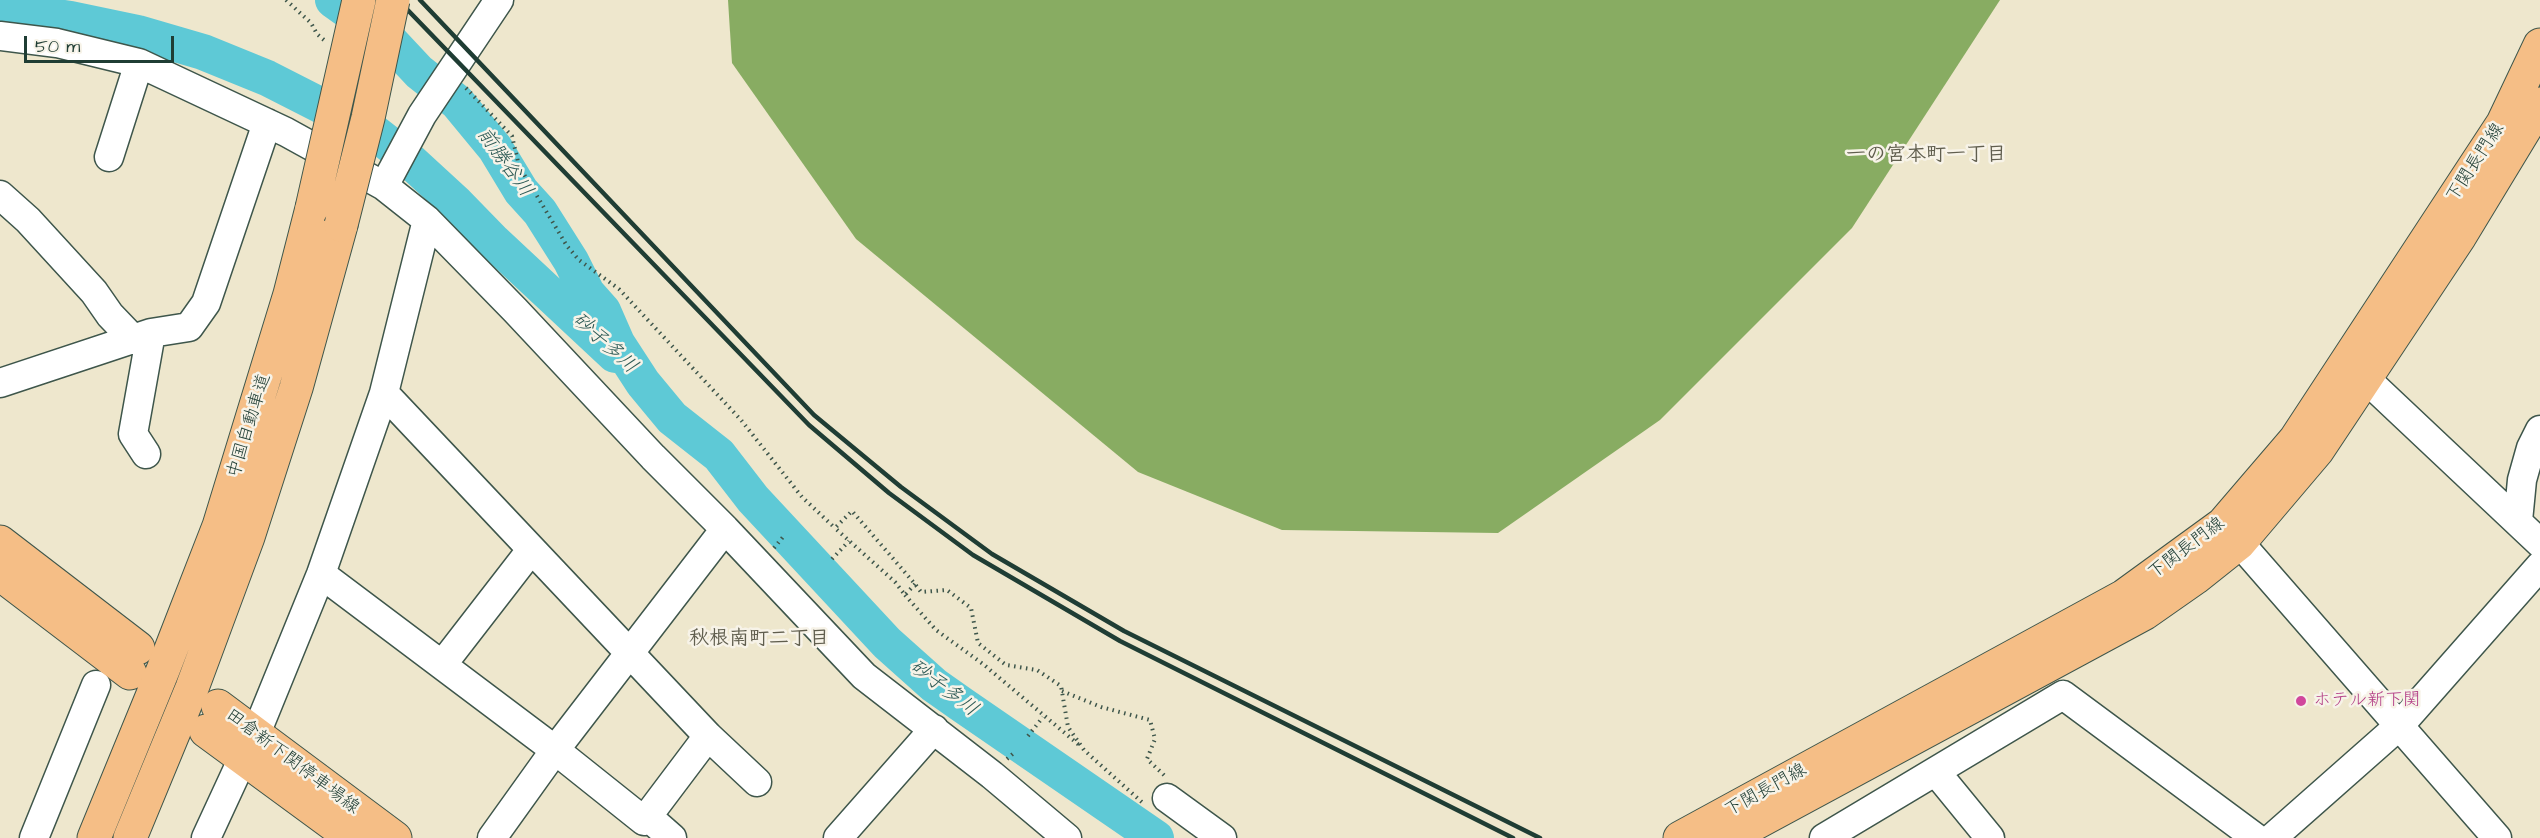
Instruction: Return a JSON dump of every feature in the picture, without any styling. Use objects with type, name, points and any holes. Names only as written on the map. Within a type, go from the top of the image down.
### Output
[{"type":"main road","name":"中国自動車道","points":[[94,838],[219,526],[287,305],[312,208],[359,0]]},
{"type":"main road","name":"中国自動車道","points":[[130,838],[192,688],[249,537],[296,388],[368,118],[393,0]]},
{"type":"main road","name":"下関長門線","points":[[2356,370],[2503,123],[2540,45]]},
{"type":"main road","name":"下関長門線","points":[[1728,838],[2145,613],[2195,578],[2231,534],[2295,440],[2356,370],[2460,236],[2540,104]]},
{"type":"main road","name":"下関長門線","points":[[1680,838],[2124,596],[2231,534]]},
{"type":"main road","points":[[0,542],[134,661],[0,574]]},
{"type":"main road","name":"田倉新下関停車場線","points":[[212,719],[249,747],[352,838]]},
{"type":"main road","name":"田倉新下関停車場線","points":[[249,747],[395,838]]},
{"type":"street","points":[[387,179],[430,102],[453,79],[499,0]]},
{"type":"street","points":[[0,36],[57,43],[139,63],[387,179],[864,676],[934,729],[1067,838]]},
{"type":"street","points":[[109,157],[139,63]]},
{"type":"street","points":[[0,383],[142,337],[189,327],[206,303],[276,127]]},
{"type":"street","points":[[0,195],[28,220],[94,292],[110,315],[142,337]]},
{"type":"street","points":[[206,838],[249,747],[321,574],[384,393],[427,220]]},
{"type":"street","points":[[142,337],[133,434],[146,454]]},
{"type":"street","points":[[2356,370],[2540,543]]},
{"type":"street","points":[[384,393],[629,654],[708,736],[757,782]]},
{"type":"street","points":[[2518,521],[2522,480],[2531,448],[2540,430]]},
{"type":"street","points":[[492,838],[555,750],[725,529]]},
{"type":"street","points":[[2231,534],[2497,838]]},
{"type":"street","points":[[442,665],[531,550]]},
{"type":"street","points":[[2272,838],[2400,725],[2540,566]]},
{"type":"street","points":[[321,574],[555,750],[644,821],[708,736]]},
{"type":"street","points":[[33,838],[96,685]]},
{"type":"street","points":[[1824,838],[2063,695],[2256,838]]},
{"type":"street","points":[[855,832],[934,729]]},
{"type":"street","points":[[1936,772],[1990,838]]},
{"type":"street","points":[[1167,798],[1222,838]]},
{"type":"street","points":[[647,816],[672,838]]},
{"type":"path","points":[[453,79],[512,136],[519,166],[567,246],[579,260],[619,289],[741,420],[802,497],[895,582],[936,630],[982,664],[1082,748],[1146,806],[1167,798],[1170,781],[1147,759],[1155,739],[1150,720],[1101,707],[1062,691]]},
{"type":"path","points":[[835,528],[852,511],[921,592],[947,590],[971,608],[978,643],[1006,665],[1037,670],[1061,686],[1068,727],[1082,748]]},
{"type":"path","points":[[832,559],[849,541]]},
{"type":"path","points":[[905,595],[915,584]]},
{"type":"path","points":[[1028,736],[1043,717]]},
{"type":"green space","points":[[728,0],[2000,0],[1852,228],[1660,420],[1498,533],[1282,530],[1138,472],[856,239],[732,63]]},
{"type":"waterway","name":"砂子多川","points":[[333,0],[389,40],[419,72],[457,102],[495,148],[521,191],[540,212],[571,261],[587,293],[603,311],[617,343],[643,383],[672,418],[719,455],[753,499],[887,643],[934,685],[1156,838]]},
{"type":"waterway","name":"砂子多川","points":[[0,9],[71,19],[138,33],[203,52],[267,78],[375,133],[407,158],[456,203],[494,242],[615,355]]},
{"type":"railway","points":[[398,0],[809,425],[889,493],[973,555],[1120,641],[1513,838]]},
{"type":"railway","points":[[420,0],[814,415],[901,487],[992,554],[1124,631],[1540,838]]},
{"type":"place","name":"ホテル新下関","points":[[2301,701]]},
{"type":"district","name":"一の宮本町一丁目","points":[[1926,156]]},
{"type":"district","name":"秋根南町二丁目","points":[[759,640]]},
{"type":"water label","name":"前勝谷川","points":[[504,163]]}]
